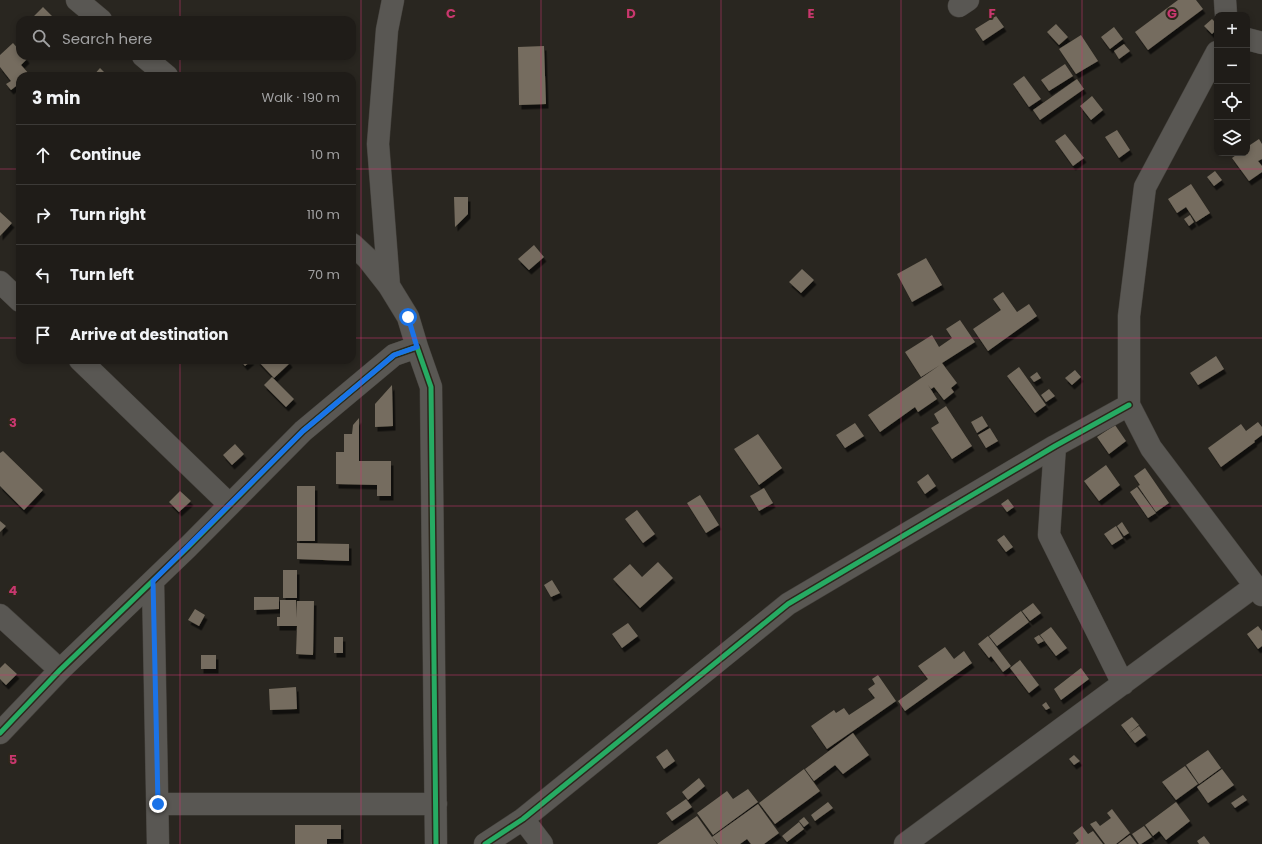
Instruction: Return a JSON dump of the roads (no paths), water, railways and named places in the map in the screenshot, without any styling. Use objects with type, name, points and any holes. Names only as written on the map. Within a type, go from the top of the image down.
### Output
[{"type":"street","points":[[77,0],[96,16]]},
{"type":"street","points":[[389,286],[378,144],[387,30],[393,0]]},
{"type":"street","points":[[1225,0],[1226,12]]},
{"type":"street","points":[[1250,40],[1262,43]]},
{"type":"street","points":[[906,844],[1123,684],[1258,591],[1151,448],[1129,405],[1129,316],[1146,187],[1214,58]]},
{"type":"street","points":[[148,60],[162,72]]},
{"type":"street","points":[[356,248],[367,258],[389,286],[408,317],[431,387],[436,844]]},
{"type":"street","points":[[0,282],[16,297]]},
{"type":"street","points":[[0,733],[60,670],[153,581],[309,426],[394,355],[417,347]]},
{"type":"street","points":[[84,364],[229,504]]},
{"type":"street","points":[[485,844],[523,819],[788,604],[1055,446],[1129,405]]},
{"type":"street","points":[[1055,446],[1049,535],[1123,684]]},
{"type":"street","points":[[153,581],[158,844]]},
{"type":"street","points":[[0,615],[60,670]]},
{"type":"street","points":[[158,804],[436,804]]},
{"type":"street","points":[[523,819],[542,844]]}]
